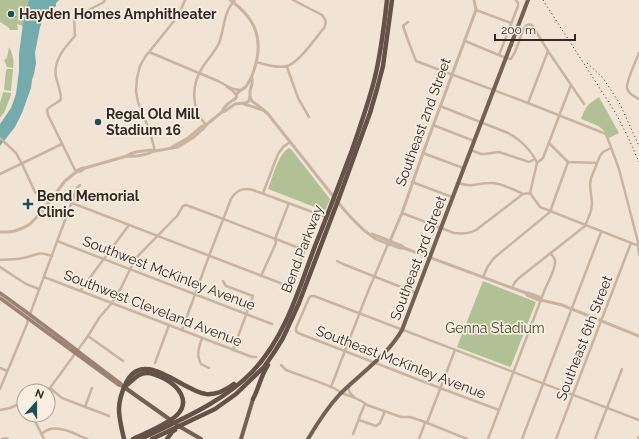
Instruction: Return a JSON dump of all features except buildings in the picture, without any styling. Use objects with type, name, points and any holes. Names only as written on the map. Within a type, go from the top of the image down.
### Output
[{"type":"highway","name":"Bend Parkway","points":[[141,439],[195,412],[219,398],[238,384],[252,372],[268,352],[280,332],[295,298],[363,118],[373,85],[381,47],[387,0]]},
{"type":"highway","name":"Bend Parkway","points":[[152,439],[215,409],[236,394],[258,373],[275,351],[287,330],[298,307],[370,113],[383,66],[392,0]]},
{"type":"highway","points":[[253,399],[263,373],[275,351]]},
{"type":"highway","points":[[124,439],[118,404],[121,393],[127,381],[136,372],[143,369],[157,371],[197,392],[213,394],[222,391],[252,372]]},
{"type":"highway","points":[[124,387],[130,384],[141,374],[150,373],[173,384],[180,391],[183,400],[182,408],[175,417],[133,439]]},
{"type":"highway","points":[[167,439],[172,432],[185,423]]},
{"type":"main road","name":"Southeast 3rd Street","points":[[308,439],[328,407],[391,347],[402,330],[528,0]]},
{"type":"main road","points":[[0,293],[29,316]]},
{"type":"main road","points":[[0,298],[59,336],[76,352],[124,387],[185,430],[201,439]]},
{"type":"main road","points":[[241,439],[253,399]]},
{"type":"street","points":[[76,172],[48,115],[47,110],[61,99],[56,72],[58,60],[66,46],[75,36],[73,22],[75,17],[104,2],[105,0]]},
{"type":"street","points":[[154,151],[150,132],[138,102],[136,91],[137,78],[140,66],[145,57],[178,16],[185,0]]},
{"type":"street","points":[[256,62],[286,67],[292,64],[324,28],[326,22],[322,15],[293,0]]},
{"type":"street","points":[[474,0],[476,10],[511,23]]},
{"type":"street","points":[[0,232],[9,232],[25,227],[36,219],[65,181],[76,172],[127,156],[131,157],[178,146],[189,141],[222,112],[235,104],[247,102],[250,96],[256,62],[258,36],[256,29],[246,14],[233,1],[226,14],[219,42],[195,84],[195,106],[202,121],[206,125]]},
{"type":"street","points":[[499,55],[517,9],[517,2]]},
{"type":"street","name":"Southeast 2nd Street","points":[[331,387],[374,277],[402,213],[422,153],[476,10]]},
{"type":"street","points":[[408,22],[403,26],[416,61],[606,134],[619,169],[639,255]]},
{"type":"street","name":"Southeast 3rd Street","points":[[506,58],[511,59],[524,28],[526,25],[531,24],[548,50]]},
{"type":"street","points":[[464,41],[506,58]]},
{"type":"street","points":[[548,50],[584,104]]},
{"type":"street","points":[[528,103],[548,50]]},
{"type":"street","points":[[149,52],[200,73],[233,89],[247,91],[252,101],[268,114],[352,219],[370,234],[430,258],[539,297],[541,300],[562,305],[639,336]]},
{"type":"street","points":[[639,54],[627,84],[627,90],[639,100]]},
{"type":"street","points":[[286,67],[301,105],[309,117]]},
{"type":"street","points":[[222,112],[223,108],[247,86],[252,78]]},
{"type":"street","points":[[571,84],[543,158],[537,163],[530,193],[540,207],[550,212],[638,246]]},
{"type":"street","points":[[225,85],[236,96],[237,100],[263,110]]},
{"type":"street","points":[[440,106],[514,136],[524,145],[537,163]]},
{"type":"street","points":[[433,125],[474,141]]},
{"type":"street","points":[[0,138],[16,153],[35,192],[49,203]]},
{"type":"street","points":[[263,193],[278,154],[283,147],[290,142]]},
{"type":"street","points":[[549,143],[568,162],[598,163]]},
{"type":"street","points":[[0,174],[62,144]]},
{"type":"street","points":[[512,288],[518,278],[585,226],[591,211],[592,203],[590,185],[591,178],[600,156],[603,152],[611,148]]},
{"type":"street","points":[[471,150],[481,154],[499,152],[530,162],[535,159]]},
{"type":"street","points":[[422,153],[464,168]]},
{"type":"street","points":[[483,277],[494,258],[550,212],[568,162]]},
{"type":"street","points":[[412,182],[453,198]]},
{"type":"street","points":[[458,183],[470,186],[491,182],[523,194]]},
{"type":"street","points":[[0,389],[27,324],[77,188],[80,184]]},
{"type":"street","points":[[182,330],[223,219],[232,198],[238,191],[241,189],[247,189],[263,193],[326,217]]},
{"type":"street","points":[[402,213],[454,233],[468,234],[474,232],[523,194],[530,193]]},
{"type":"street","points":[[54,383],[88,336],[99,318],[111,304],[121,288],[135,259],[157,236],[177,216],[183,206],[186,205],[302,249],[304,252],[291,284],[288,286],[209,256],[157,236],[72,203]]},
{"type":"street","points":[[262,276],[276,243],[275,239],[289,203]]},
{"type":"street","points":[[80,291],[129,225]]},
{"type":"street","points":[[522,439],[601,232]]},
{"type":"street","name":"Southwest McKinley Avenue","points":[[57,241],[272,324]]},
{"type":"street","name":"Southeast 6th Street","points":[[556,439],[631,243]]},
{"type":"street","points":[[0,260],[25,258],[40,253],[52,256]]},
{"type":"street","points":[[488,439],[554,269],[556,262],[550,253]]},
{"type":"street","points":[[337,261],[416,293]]},
{"type":"street","points":[[0,267],[26,284],[39,289]]},
{"type":"street","name":"Southwest Cleveland Avenue","points":[[44,277],[111,304],[252,357],[256,357]]},
{"type":"street","points":[[223,280],[226,286],[253,296],[233,350]]},
{"type":"street","name":"Southeast McKinley Avenue","points":[[360,313],[311,296],[296,331],[345,352],[499,410]]},
{"type":"street","points":[[360,313],[639,420]]},
{"type":"street","points":[[155,363],[169,325]]},
{"type":"street","points":[[88,336],[123,361]]},
{"type":"street","points":[[202,338],[198,350],[198,359],[201,364],[209,368]]},
{"type":"street","points":[[419,439],[455,350]]},
{"type":"street","points":[[281,365],[286,370],[331,387],[384,412],[426,423],[467,439]]},
{"type":"street","points":[[0,368],[7,371]]},
{"type":"street","points":[[595,439],[622,369]]},
{"type":"street","points":[[348,387],[354,397]]},
{"type":"street","points":[[85,407],[92,388]]},
{"type":"street","points":[[56,393],[62,398],[109,416]]},
{"type":"street","points":[[353,434],[365,404]]},
{"type":"street","points":[[0,410],[16,405]]},
{"type":"street","points":[[359,418],[360,420],[376,426],[380,423],[384,412]]},
{"type":"street","points":[[36,423],[44,439]]},
{"type":"street","points":[[41,434],[50,429],[56,428],[87,439]]},
{"type":"street","points":[[3,439],[8,439]]},
{"type":"green space","name":"Hayden Homes Amphitheater","points":[[0,0],[29,0],[24,16],[23,26],[17,24],[18,30],[10,30],[0,22]]},
{"type":"green space","points":[[9,47],[13,57],[13,68],[7,67],[4,60],[7,58]]},
{"type":"green space","points":[[7,69],[13,69],[11,91],[4,90]]},
{"type":"green space","points":[[3,92],[11,93],[11,95],[4,113],[0,118],[0,103]]},
{"type":"green space","points":[[599,97],[619,133],[609,138],[603,130],[581,119],[587,106]]},
{"type":"green space","points":[[289,148],[330,199],[325,211],[268,189],[279,160]]},
{"type":"green space","name":"Genna Stadium","points":[[483,281],[536,302],[510,367],[457,347]]},
{"type":"water","points":[[29,0],[59,0],[56,3],[56,6],[43,20],[40,27],[35,53],[36,63],[34,74],[31,88],[22,113],[15,127],[0,146],[0,124],[11,108],[16,94],[24,16],[22,13],[25,11]]},
{"type":"railway","points":[[543,0],[615,112],[639,162]]},
{"type":"railway","points":[[587,63],[603,78],[620,104],[639,146]]},
{"type":"place","name":"Hayden Homes Amphitheater","points":[[11,14]]},
{"type":"place","name":"Regal Old Mill Stadium 16","points":[[98,122]]},
{"type":"place","name":"Bend Memorial Clinic","points":[[28,204]]}]
